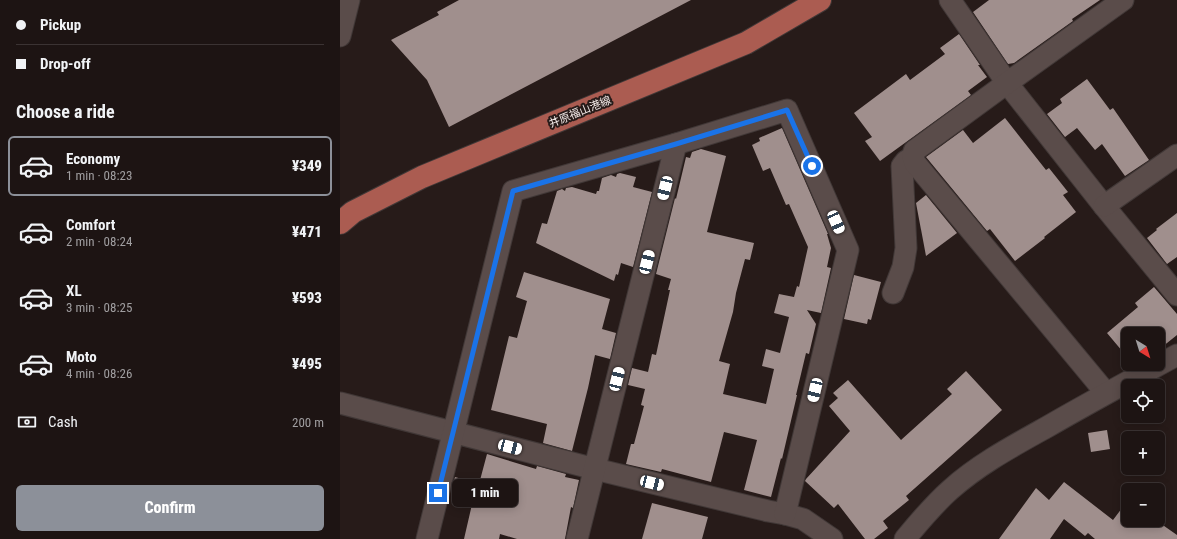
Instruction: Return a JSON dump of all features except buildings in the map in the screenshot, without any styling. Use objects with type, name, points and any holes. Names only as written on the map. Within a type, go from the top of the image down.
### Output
[{"type":"main road","name":"井原福山港線","points":[[340,223],[353,212],[422,177],[746,43],[820,0]]},
{"type":"street","points":[[340,36],[349,0]]},
{"type":"street","points":[[950,0],[1007,83],[1104,206],[1177,295]]},
{"type":"street","points":[[1106,393],[915,163],[913,157],[914,151],[1123,0]]},
{"type":"street","points":[[427,539],[513,191],[787,110],[848,250],[785,514]]},
{"type":"street","points":[[577,539],[676,144]]},
{"type":"street","points":[[1104,206],[1177,155]]},
{"type":"street","points":[[893,293],[903,267],[906,248],[902,166],[906,161],[913,157]]},
{"type":"street","points":[[905,539],[925,515],[951,490],[981,466],[1106,393],[1177,356]]},
{"type":"street","points":[[340,403],[595,469],[785,514],[803,519],[832,539]]},
{"type":"route","points":[[438,493],[513,191],[787,110],[812,166]]}]
